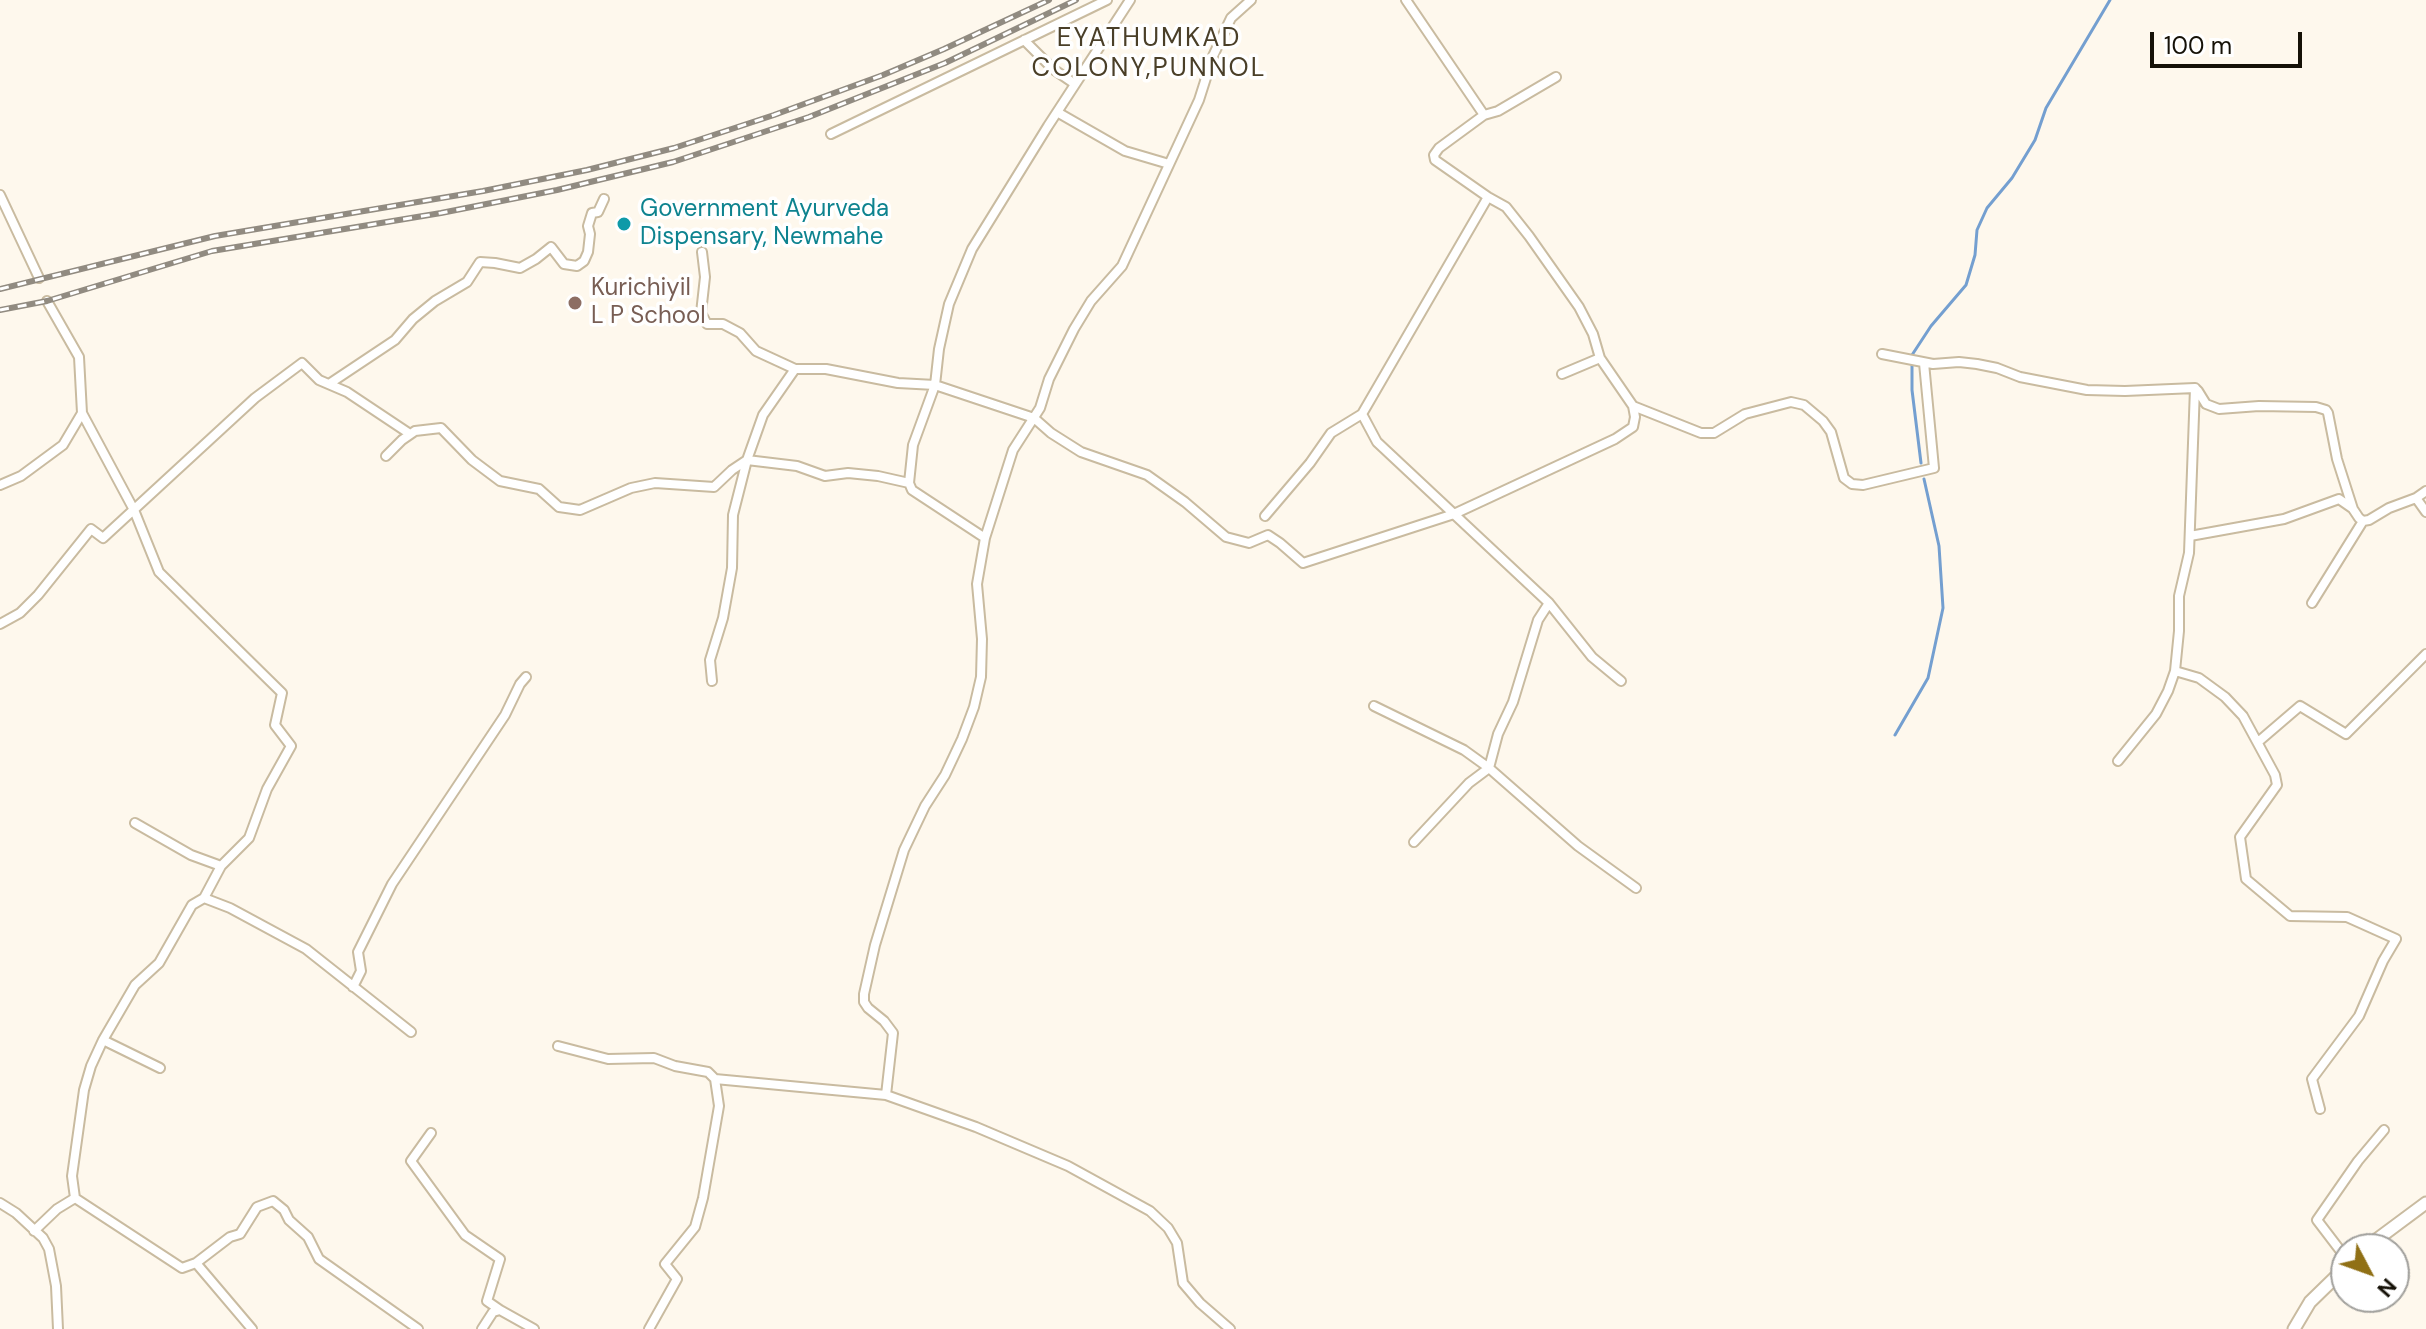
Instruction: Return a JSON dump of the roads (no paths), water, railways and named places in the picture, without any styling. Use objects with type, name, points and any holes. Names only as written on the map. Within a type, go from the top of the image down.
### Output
[{"type":"main road","points":[[2386,1233],[2426,1203]]},
{"type":"main road","points":[[2294,1329],[2310,1302],[2330,1283]]},
{"type":"street","points":[[831,134],[1107,0]]},
{"type":"street","points":[[985,538],[912,490],[909,483],[913,445],[935,385],[949,304],[972,249],[1130,0]]},
{"type":"street","points":[[886,1095],[893,1033],[868,1008],[864,994],[904,850],[925,806],[945,775],[974,707],[981,677],[982,639],[977,584],[985,538],[1013,450],[1040,408],[1049,379],[1074,329],[1091,301],[1122,266],[1199,100],[1213,56],[1231,18],[1251,0]]},
{"type":"street","points":[[1406,0],[1484,115]]},
{"type":"street","points":[[1024,40],[1053,69],[1075,84]]},
{"type":"street","points":[[702,252],[705,277],[701,313],[707,324],[723,324],[740,333],[756,351],[795,369],[826,369],[898,383],[935,385],[1034,418],[1081,452],[1147,475],[1226,537],[1249,543],[1268,535],[1303,563],[1454,514],[1615,439],[1633,427],[1633,406],[1600,358],[1586,320],[1558,276],[1506,207],[1435,160],[1434,155],[1484,115],[1498,111],[1556,77]]},
{"type":"street","points":[[1057,112],[1125,151],[1169,164]]},
{"type":"street","points":[[0,195],[39,278]]},
{"type":"street","points":[[1265,516],[1331,433],[1362,414],[1488,197]]},
{"type":"street","points":[[329,384],[395,340],[413,319],[435,301],[467,282],[480,262],[520,268],[551,247],[564,264],[577,266],[584,261],[588,252],[588,226],[592,213],[598,212],[604,199]]},
{"type":"street","points":[[47,301],[79,357],[82,413],[134,510],[159,572],[282,693],[275,725],[291,746],[267,789],[249,838],[221,866],[204,898],[192,905],[159,963],[135,985],[103,1040],[84,1090],[73,1161],[75,1198]]},
{"type":"street","points":[[1882,354],[1933,364],[1977,364],[2020,377],[2087,390],[2195,388]]},
{"type":"street","points":[[1562,374],[1600,358]]},
{"type":"street","points":[[1633,406],[1701,433],[1714,433],[1745,414],[1791,402],[1804,405],[1831,432],[1844,478],[1852,484],[1863,485],[1934,468],[1921,362]]},
{"type":"street","points":[[0,624],[20,613],[38,595],[91,529],[103,538],[255,398],[302,363],[319,380],[347,392],[410,434]]},
{"type":"street","points":[[712,681],[710,660],[723,618],[732,568],[733,515],[747,460],[763,415],[795,369]]},
{"type":"street","points":[[2195,388],[2206,404],[2219,409],[2259,406],[2326,410],[2353,509]]},
{"type":"street","points":[[2118,761],[2156,714],[2175,671],[2179,596],[2189,553],[2195,388]]},
{"type":"street","points":[[0,485],[21,476],[63,445],[82,413]]},
{"type":"street","points":[[1362,414],[1377,442],[1549,603],[1592,657],[1621,681]]},
{"type":"street","points":[[386,456],[415,431],[441,428],[472,460],[500,481],[539,489],[559,507],[580,510],[631,488],[655,483],[714,487],[747,460],[797,466],[825,476],[848,473],[909,483]]},
{"type":"street","points":[[2312,603],[2363,521],[2426,491]]},
{"type":"street","points":[[2416,498],[2426,512]]},
{"type":"street","points":[[2190,536],[2284,519],[2339,499],[2363,521]]},
{"type":"street","points":[[1414,842],[1469,783],[1489,768],[1538,620],[1549,603]]},
{"type":"street","points":[[2258,742],[2300,706],[2346,734],[2426,654]]},
{"type":"street","points":[[2175,671],[2199,678],[2225,697],[2243,716],[2275,775],[2277,785],[2240,837],[2246,879],[2290,916],[2347,917],[2396,939],[2359,1016],[2312,1079],[2320,1109]]},
{"type":"street","points":[[353,987],[361,971],[358,952],[392,884],[505,715],[526,677]]},
{"type":"street","points":[[1374,706],[1464,750],[1578,846],[1636,888]]},
{"type":"street","points":[[135,823],[191,855],[221,866]]},
{"type":"street","points":[[204,898],[230,908],[306,949],[411,1032]]},
{"type":"street","points":[[103,1040],[160,1068]]},
{"type":"street","points":[[558,1046],[608,1059],[654,1058],[675,1066],[708,1072],[715,1079],[719,1106],[699,1212],[695,1227],[665,1264],[677,1279],[649,1329]]},
{"type":"street","points":[[715,1079],[886,1095],[976,1127],[1068,1166],[1150,1211],[1168,1228],[1177,1243],[1183,1283],[1200,1303],[1230,1329]]},
{"type":"street","points":[[2330,1237],[2317,1220],[2384,1130]]},
{"type":"street","points":[[431,1133],[411,1161],[465,1235],[500,1259],[487,1301],[534,1329]]},
{"type":"street","points":[[34,1231],[57,1209],[75,1198]]},
{"type":"street","points":[[75,1198],[182,1268],[196,1263],[222,1242],[240,1234],[257,1207],[273,1201],[308,1237],[319,1259],[412,1328]]},
{"type":"street","points":[[0,1203],[43,1238],[49,1249],[56,1286],[58,1329]]},
{"type":"street","points":[[196,1263],[252,1329]]},
{"type":"street","points":[[482,1329],[493,1312],[500,1310]]},
{"type":"waterway","points":[[1921,463],[1912,390],[1912,355],[1931,326],[1966,285],[1975,255],[1977,230],[1987,208],[2012,178],[2035,140],[2046,108],[2110,0]]},
{"type":"waterway","points":[[1895,735],[1928,678],[1943,608],[1939,546],[1924,479]]},
{"type":"railway","points":[[0,289],[215,236],[483,191],[674,148],[883,75],[1049,0]]},
{"type":"railway","points":[[0,310],[47,301],[212,251],[441,213],[557,190],[673,162],[809,117],[945,63],[1076,0]]},
{"type":"place","name":"Government Ayurveda Dispensary, Newmahe","points":[[624,224]]},
{"type":"place","name":"Kurichiyil L P School","points":[[575,303]]},
{"type":"district","name":"EYATHUMKAD COLONY,PUNNOL","points":[[1149,54]]}]
